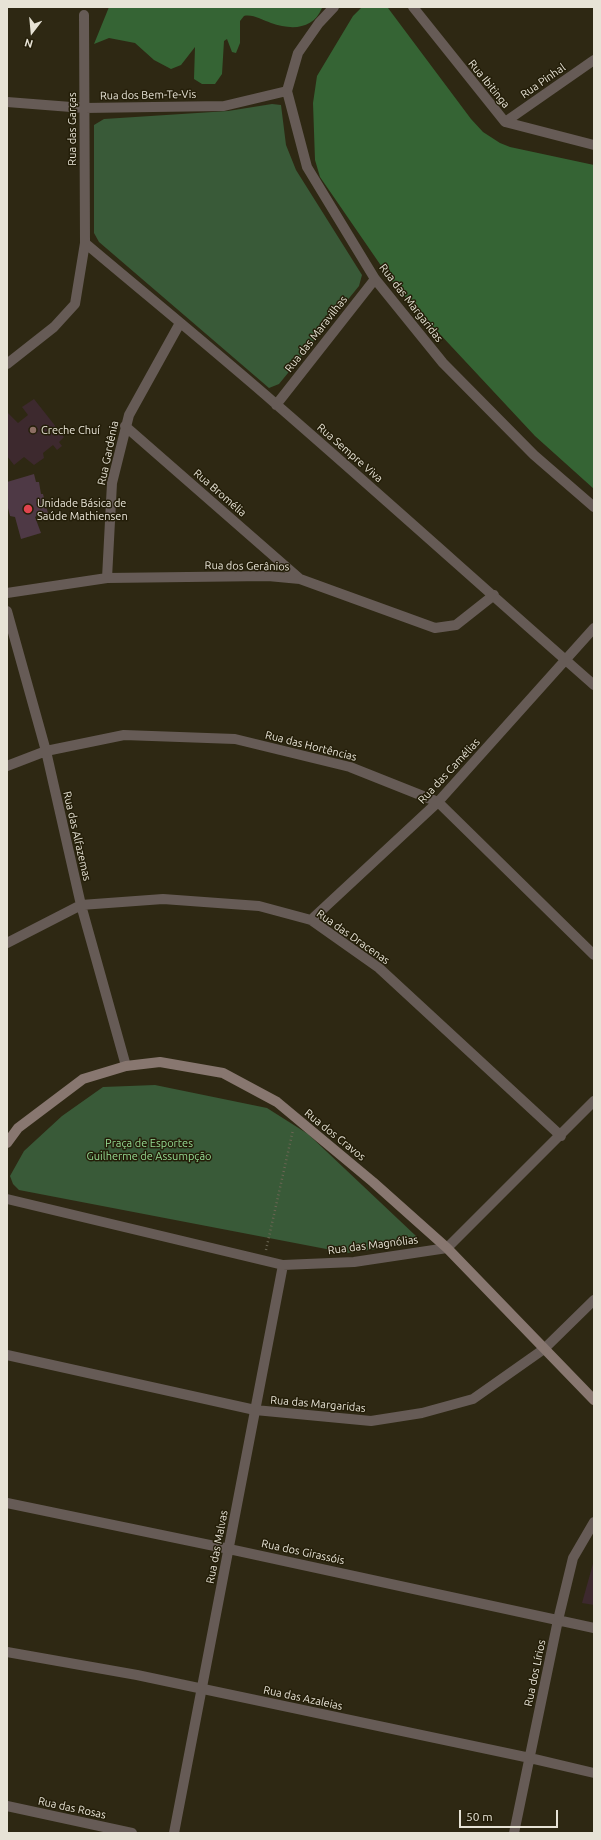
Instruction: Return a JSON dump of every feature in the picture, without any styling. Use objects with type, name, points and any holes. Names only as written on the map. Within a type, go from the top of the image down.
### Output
[{"type":"street","points":[[287,91],[298,53],[319,23],[334,7]]},
{"type":"street","name":"Rua Ibitinga","points":[[413,7],[505,122],[594,145]]},
{"type":"street","name":"Rua das Garças","points":[[7,364],[54,327],[75,304],[85,243],[84,15]]},
{"type":"street","name":"Rua Pinhal","points":[[505,122],[594,60]]},
{"type":"street","name":"Rua dos Bem-Te-Vis","points":[[7,102],[84,108],[224,106],[287,91]]},
{"type":"street","name":"Rua das Margaridas","points":[[287,91],[307,167],[375,279],[444,363],[534,455],[594,507]]},
{"type":"street","name":"Rua Sempre Viva","points":[[85,243],[276,405],[494,595],[546,644],[594,685]]},
{"type":"street","name":"Rua das Maravilhas","points":[[276,405],[375,279]]},
{"type":"street","name":"Rua Gardênia","points":[[108,578],[112,483],[125,426],[129,415],[180,324]]},
{"type":"street","name":"Rua Bromélia","points":[[125,426],[300,579]]},
{"type":"street","name":"Rua dos Gerânios","points":[[7,593],[108,578],[268,576],[300,579],[436,628],[456,625],[494,595]]},
{"type":"street","name":"Rua das Alfazemas","points":[[7,612],[46,751],[81,905],[126,1066]]},
{"type":"street","name":"Rua das Camélias","points":[[311,920],[438,802],[594,628]]},
{"type":"street","name":"Rua das Hortências","points":[[7,766],[46,751],[124,735],[235,739],[350,767],[438,802],[594,955]]},
{"type":"street","name":"Rua das Dracenas","points":[[7,943],[81,905],[163,899],[259,906],[311,920],[379,968],[561,1136]]},
{"type":"street","name":"Rua dos Cravos","points":[[7,1143],[18,1128],[83,1079],[126,1066],[160,1062],[223,1073],[277,1102],[374,1182],[447,1248],[594,1400]]},
{"type":"street","points":[[447,1248],[561,1136],[594,1101]]},
{"type":"street","name":"Rua das Magnólias","points":[[7,1199],[283,1265],[354,1262],[447,1248]]},
{"type":"street","name":"Rua das Malvas","points":[[174,1833],[283,1265]]},
{"type":"street","name":"Rua das Margaridas","points":[[7,1355],[255,1410],[371,1421],[422,1412],[473,1400],[544,1349],[594,1300]]},
{"type":"street","name":"Rua dos Girassóis","points":[[7,1504],[229,1548],[594,1628]]},
{"type":"street","name":"Rua dos Lírios","points":[[514,1833],[558,1620],[574,1558],[594,1522]]},
{"type":"street","name":"Rua das Azaleias","points":[[7,1652],[137,1675],[201,1690],[530,1758],[594,1773]]},
{"type":"street","name":"Rua das Rosas","points":[[7,1806],[132,1833]]},
{"type":"path","points":[[264,1260],[296,1118]]},
{"type":"shaded area","name":"Creche Chuí","points":[[34,399],[64,437],[59,442],[62,446],[57,450],[53,445],[43,453],[44,458],[34,465],[24,457],[14,465],[7,456],[7,412],[18,423],[28,415],[22,407]]},
{"type":"shaded area","points":[[594,1560],[594,1605],[582,1603]]},
{"type":"green space","points":[[109,7],[322,8],[313,21],[294,27],[286,27],[254,17],[244,16],[240,21],[240,43],[236,53],[232,52],[227,39],[224,41],[222,74],[215,84],[202,84],[194,79],[195,47],[181,65],[171,69],[154,60],[135,43],[109,38],[94,44]]},
{"type":"green space","points":[[362,7],[388,8],[471,119],[483,132],[500,143],[510,147],[594,165],[594,489],[535,436],[395,286],[320,177],[315,160],[313,103],[317,76],[353,16]]},
{"type":"green space","points":[[272,104],[281,105],[286,145],[296,170],[362,275],[359,286],[279,384],[269,388],[99,242],[94,233],[94,125],[104,119],[228,111]]},
{"type":"green space","name":"Praça de Esportes Guilherme de Assumpção","points":[[155,1085],[267,1108],[308,1134],[416,1236],[413,1244],[347,1253],[19,1190],[13,1184],[10,1176],[24,1151],[62,1116],[103,1087]]},
{"type":"building","name":"Unidade Básica de Saúde Mathiensen","points":[[34,474],[36,482],[39,482],[41,494],[43,494],[50,521],[41,521],[39,514],[35,517],[41,533],[21,539],[15,517],[10,516],[7,504],[7,482]]},
{"type":"place","name":"Creche Chuí","points":[[33,430]]},
{"type":"place","name":"Unidade Básica de Saúde Mathiensen","points":[[28,509]]}]
